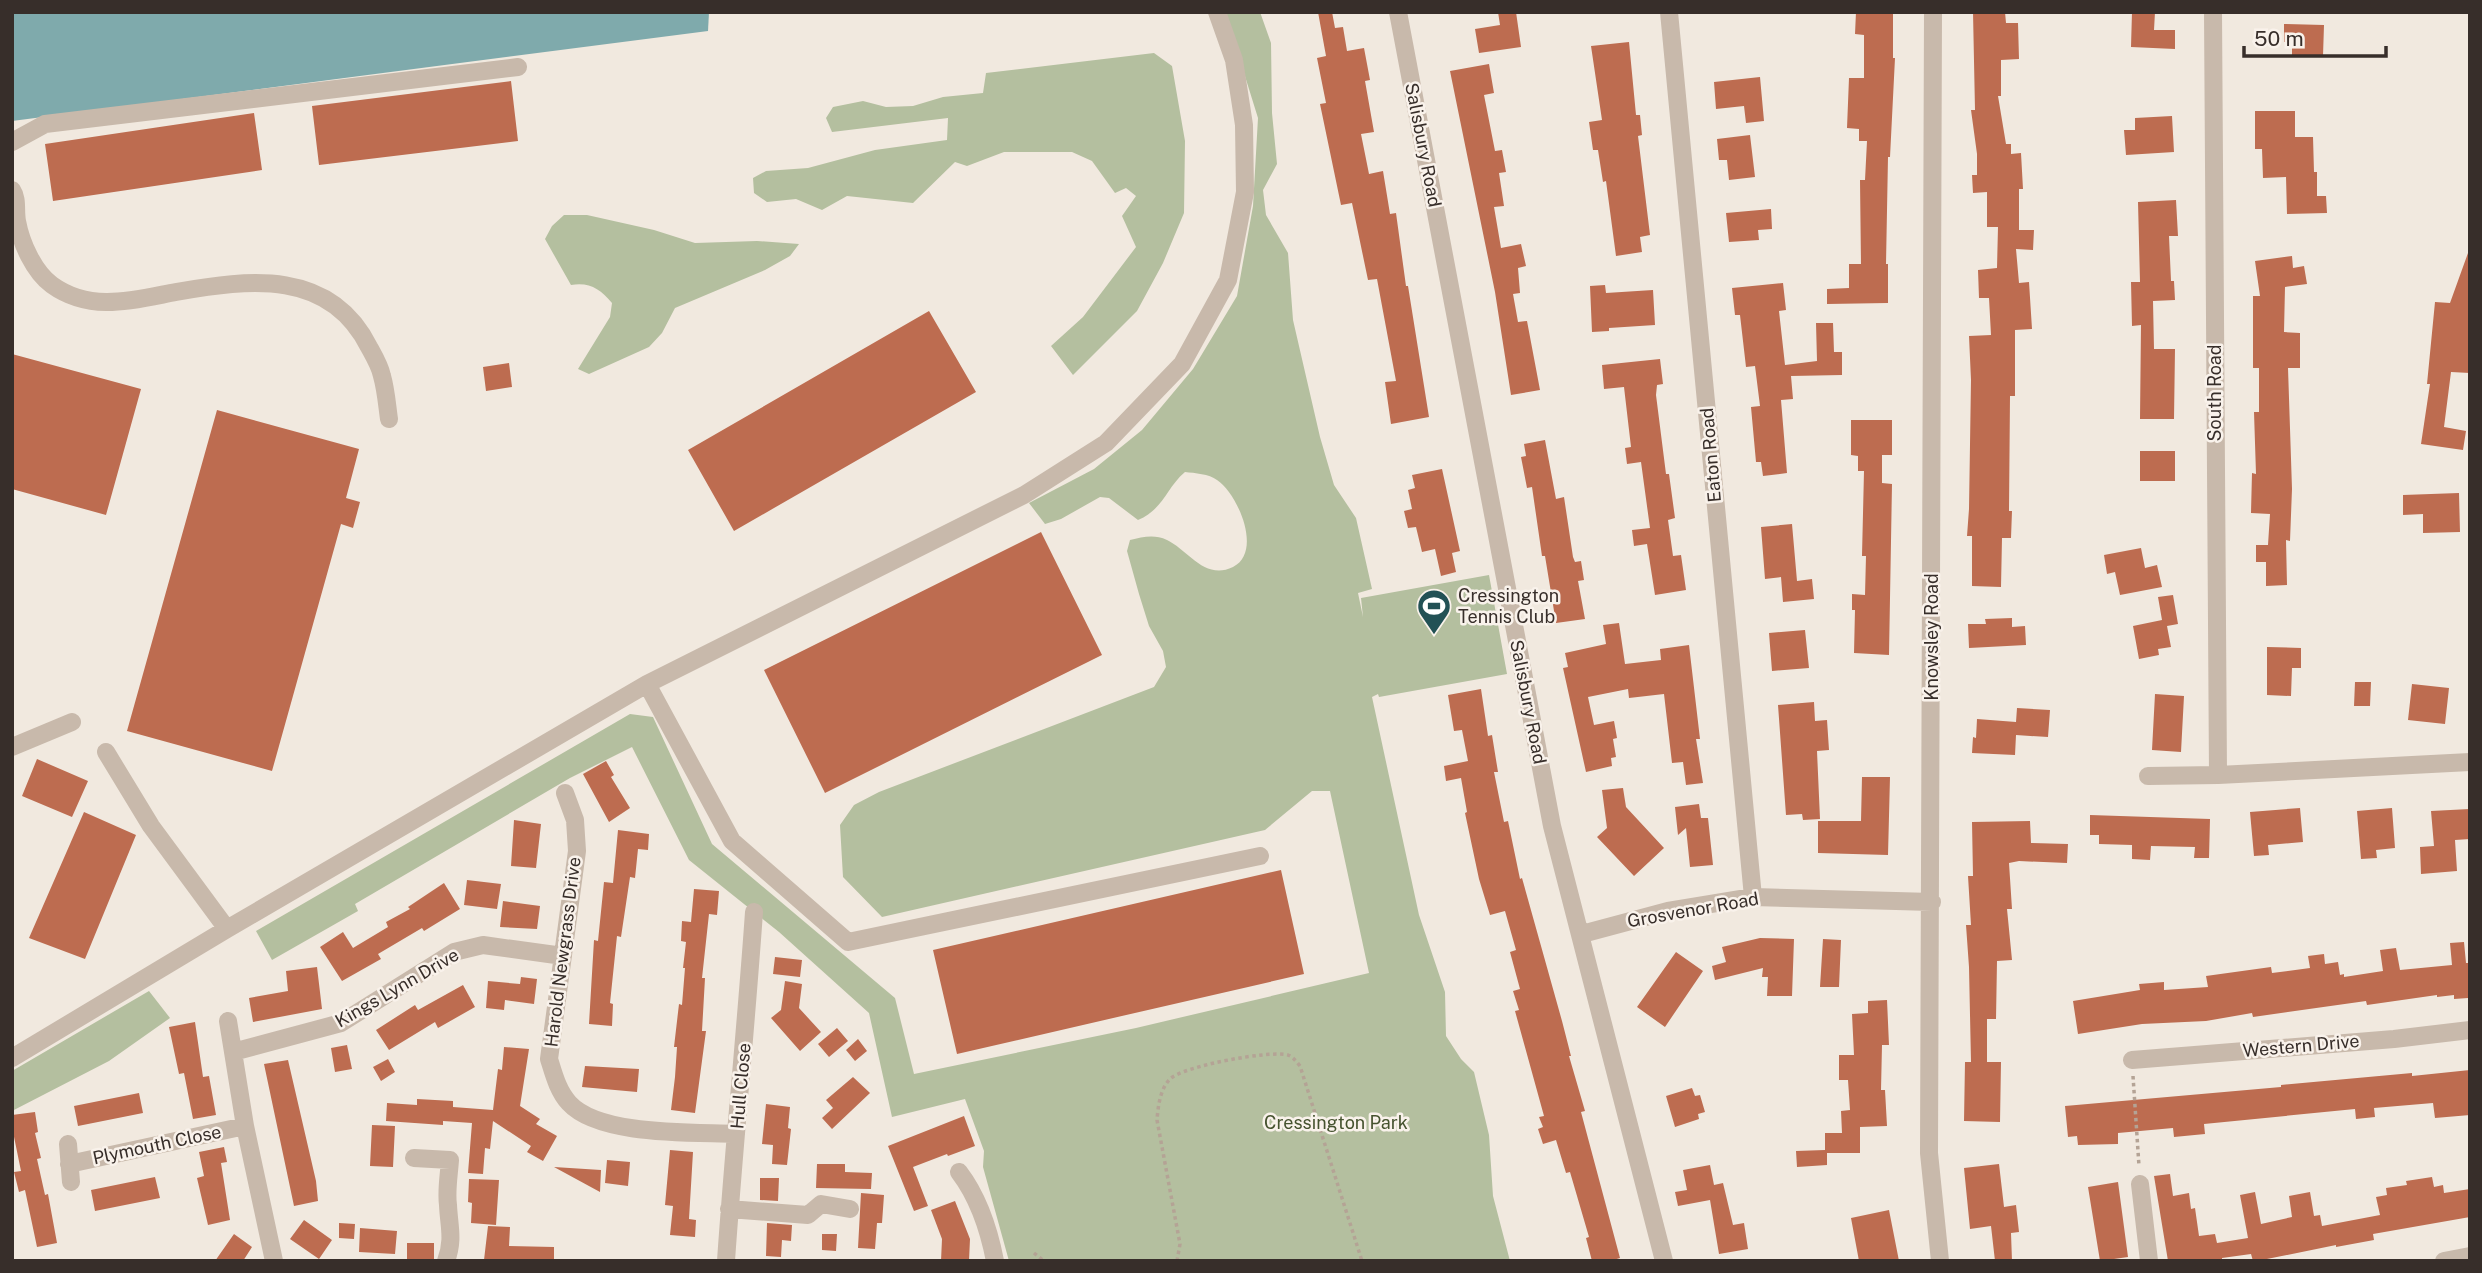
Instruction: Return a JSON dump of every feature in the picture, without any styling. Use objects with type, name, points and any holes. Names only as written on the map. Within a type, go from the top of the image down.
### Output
[{"type":"street","points":[[12,1058],[647,684],[1024,495],[1106,443],[1182,364],[1228,280],[1245,192],[1244,125],[1234,60],[1217,12]]},
{"type":"street","name":"Salisbury Road","points":[[1398,12],[1552,826],[1582,934],[1664,1261]]},
{"type":"street","name":"Eaton Road","points":[[1669,12],[1753,897]]},
{"type":"street","name":"Knowsley Road","points":[[1933,12],[1932,902],[1929,1153],[1940,1261]]},
{"type":"street","name":"South Road","points":[[2213,12],[2218,775]]},
{"type":"street","points":[[12,142],[45,124],[518,67]]},
{"type":"street","points":[[12,190],[24,245],[38,270],[51,285],[98,304],[231,285],[274,283],[303,288],[332,302],[359,327],[382,374],[389,419]]},
{"type":"street","points":[[647,684],[732,841],[848,942],[1260,856]]},
{"type":"street","points":[[12,747],[72,722]]},
{"type":"street","points":[[106,752],[151,826],[227,929]]},
{"type":"street","points":[[2148,776],[2470,762]]},
{"type":"street","name":"Harold Newgrass Drive","points":[[565,793],[576,820],[577,851],[549,1059],[558,1087],[570,1104],[587,1117],[614,1127],[736,1135]]},
{"type":"street","name":"Grosvenor Road","points":[[1582,934],[1668,911],[1753,897],[1932,902]]},
{"type":"street","name":"Hull Close","points":[[726,1261],[754,912]]},
{"type":"street","name":"Kings Lynn Drive","points":[[233,1052],[341,1023],[454,952],[483,945],[563,956]]},
{"type":"street","points":[[228,1021],[245,1126],[274,1261]]},
{"type":"street","name":"Western Drive","points":[[2132,1060],[2395,1039],[2470,1030]]},
{"type":"street","name":"Plymouth Close","points":[[68,1144],[70,1173],[245,1126]]},
{"type":"street","points":[[414,1158],[450,1160],[447,1205],[452,1225],[450,1250],[446,1261]]},
{"type":"street","points":[[959,1172],[970,1186],[979,1206],[995,1261]]},
{"type":"street","points":[[2140,1184],[2149,1261]]},
{"type":"street","points":[[729,1209],[808,1214],[821,1204],[850,1209]]},
{"type":"street","points":[[2444,1261],[2470,1256]]},
{"type":"path","points":[[1177,1261],[1180,1244],[1157,1120],[1159,1099],[1170,1079],[1192,1068],[1273,1053],[1291,1056],[1300,1066],[1362,1261]]},
{"type":"path","points":[[2132,1060],[2140,1184]]},
{"type":"path","points":[[1034,1253],[1044,1261]]},
{"type":"green space","name":"Cressington Park","points":[[1225,12],[1260,12],[1271,43],[1272,113],[1277,164],[1263,190],[1266,215],[1288,253],[1293,320],[1334,485],[1356,518],[1372,589],[1358,593],[1363,617],[1361,598],[1489,575],[1507,674],[1372,697],[1419,915],[1445,992],[1446,1036],[1461,1059],[1474,1072],[1489,1135],[1493,1196],[1510,1261],[1009,1261],[983,1167],[984,1151],[965,1099],[892,1117],[869,1013],[779,932],[689,860],[632,747],[570,778],[355,904],[358,911],[272,960],[256,931],[630,714],[653,717],[712,844],[895,998],[914,1074],[1136,1028],[1369,973],[1330,791],[1312,791],[1265,830],[882,917],[843,877],[840,825],[854,805],[879,792],[1154,687],[1166,667],[1163,651],[1149,626],[1139,594],[1127,551],[1130,540],[1162,538],[1205,567],[1214,570],[1233,567],[1242,560],[1247,537],[1239,510],[1225,487],[1206,475],[1185,472],[1154,510],[1138,520],[1109,498],[1100,497],[1061,519],[1045,524],[1029,503],[1094,469],[1142,430],[1193,369],[1237,296],[1253,206],[1258,118]]},
{"type":"green space","points":[[1154,53],[1172,66],[1185,141],[1184,213],[1163,263],[1137,311],[1073,375],[1051,346],[1083,317],[1136,247],[1122,216],[1136,196],[1126,188],[1115,193],[1092,161],[1072,152],[1004,152],[967,166],[955,162],[913,203],[847,196],[822,210],[796,199],[767,202],[754,193],[753,178],[766,171],[808,168],[875,150],[947,140],[948,118],[832,132],[826,118],[833,107],[863,101],[886,107],[913,106],[943,97],[983,93],[986,73]]},
{"type":"green space","points":[[564,215],[587,215],[654,230],[695,243],[757,241],[799,244],[790,256],[765,270],[675,308],[662,333],[649,347],[589,374],[578,369],[610,317],[612,303],[594,288],[571,285],[545,239],[552,226]]},
{"type":"green space","points":[[149,991],[170,1018],[109,1061],[12,1111],[12,1071]]},
{"type":"water","points":[[12,12],[709,12],[708,31],[12,121]]},
{"type":"building","points":[[1318,12],[1332,12],[1335,28],[1343,27],[1347,51],[1364,48],[1370,80],[1365,81],[1374,132],[1361,134],[1369,174],[1383,171],[1390,214],[1396,213],[1429,417],[1391,424],[1385,382],[1396,381],[1377,279],[1368,280],[1352,203],[1341,205],[1320,104],[1326,103],[1317,58],[1326,56]]},
{"type":"building","points":[[1498,12],[1516,12],[1521,47],[1479,53],[1475,29],[1500,25]]},
{"type":"building","points":[[1856,12],[1893,12],[1895,58],[1888,157],[1888,303],[1827,304],[1827,289],[1849,288],[1849,264],[1861,264],[1860,180],[1865,180],[1867,141],[1859,141],[1859,129],[1847,128],[1849,78],[1864,78],[1864,35],[1855,34]]},
{"type":"building","points":[[1973,12],[2005,12],[2006,23],[2018,23],[2019,59],[2001,60],[2001,96],[1998,96],[2006,144],[2011,144],[2011,154],[2021,153],[2023,189],[2019,189],[2019,230],[2034,230],[2033,250],[2016,249],[2019,283],[2029,282],[2032,329],[2015,330],[2015,396],[2010,396],[2011,538],[2002,538],[2001,587],[1972,586],[1972,536],[1967,536],[1971,380],[1969,336],[1991,335],[1989,298],[1979,298],[1978,270],[1997,268],[1998,227],[1987,227],[1987,192],[1973,193],[1972,175],[1977,175],[1977,154],[1971,110],[1975,110]]},
{"type":"building","points":[[2132,12],[2155,12],[2154,30],[2175,30],[2175,49],[2131,47]]},
{"type":"building","points":[[2284,24],[2324,25],[2323,56],[2292,55],[2292,42],[2284,42]]},
{"type":"building","points":[[1629,42],[1636,115],[1640,115],[1642,135],[1638,136],[1650,235],[1640,237],[1642,252],[1616,256],[1606,181],[1603,182],[1598,150],[1593,150],[1589,122],[1602,120],[1591,46]]},
{"type":"building","points":[[1489,64],[1494,93],[1484,95],[1495,151],[1502,150],[1506,172],[1499,173],[1504,206],[1494,207],[1501,248],[1521,244],[1526,266],[1518,268],[1520,293],[1513,294],[1518,322],[1527,321],[1540,390],[1511,395],[1495,292],[1450,71]]},
{"type":"building","points":[[1760,77],[1764,121],[1746,123],[1744,106],[1716,109],[1714,82]]},
{"type":"building","points":[[511,81],[518,141],[319,165],[312,106]]},
{"type":"building","points":[[2255,111],[2295,111],[2295,137],[2313,137],[2317,196],[2326,196],[2327,213],[2287,214],[2286,177],[2263,178],[2262,149],[2255,149]]},
{"type":"building","points":[[254,113],[262,170],[53,201],[45,144]]},
{"type":"building","points":[[2172,116],[2174,152],[2126,155],[2124,130],[2135,130],[2135,118]]},
{"type":"building","points":[[1750,135],[1755,177],[1729,180],[1727,160],[1719,160],[1717,139]]},
{"type":"building","points":[[2176,200],[2178,236],[2169,236],[2171,281],[2174,281],[2175,300],[2153,301],[2154,349],[2175,349],[2174,419],[2140,419],[2141,325],[2132,326],[2131,282],[2140,282],[2138,202]]},
{"type":"building","points":[[1771,209],[1772,229],[1758,230],[1759,240],[1729,242],[1726,213]]},
{"type":"building","points":[[2468,253],[2470,373],[2451,372],[2444,427],[2466,431],[2463,450],[2421,444],[2430,384],[2427,384],[2435,302],[2450,303]]},
{"type":"building","points":[[2292,256],[2293,268],[2304,266],[2307,284],[2285,287],[2284,332],[2300,333],[2300,368],[2288,368],[2292,489],[2290,541],[2286,540],[2287,585],[2266,586],[2266,562],[2256,562],[2256,545],[2268,545],[2270,514],[2251,513],[2252,473],[2256,474],[2254,412],[2259,412],[2259,368],[2253,368],[2253,296],[2260,296],[2255,261]]},
{"type":"building","points":[[1783,283],[1786,310],[1779,311],[1785,365],[1817,361],[1816,323],[1833,323],[1834,352],[1842,352],[1842,375],[1791,376],[1793,399],[1781,400],[1787,473],[1763,476],[1761,462],[1756,462],[1751,407],[1760,406],[1755,366],[1746,367],[1740,315],[1735,315],[1732,288]]},
{"type":"building","points":[[1605,285],[1606,293],[1653,290],[1655,325],[1592,332],[1590,286]]},
{"type":"building","points":[[929,311],[976,392],[734,531],[688,450]]},
{"type":"building","points":[[12,354],[141,389],[106,515],[12,489]]},
{"type":"building","points":[[1660,359],[1663,384],[1657,385],[1656,395],[1666,474],[1669,474],[1675,518],[1668,520],[1673,556],[1681,555],[1686,590],[1655,595],[1647,544],[1634,546],[1632,530],[1650,528],[1641,462],[1627,464],[1625,448],[1631,447],[1624,387],[1604,389],[1602,365]]},
{"type":"building","points":[[509,363],[512,387],[486,391],[483,367]]},
{"type":"building","points":[[217,410],[359,449],[346,498],[360,502],[353,528],[341,524],[272,771],[127,731]]},
{"type":"building","points":[[1851,420],[1892,420],[1892,455],[1882,455],[1882,483],[1892,484],[1889,655],[1854,653],[1855,610],[1852,610],[1852,594],[1865,595],[1866,556],[1862,556],[1864,471],[1858,471],[1858,456],[1851,455]]},
{"type":"building","points":[[1545,440],[1556,499],[1564,497],[1573,557],[1575,562],[1581,561],[1584,580],[1578,581],[1585,619],[1556,623],[1545,556],[1542,556],[1532,487],[1527,488],[1521,457],[1526,456],[1524,444]]},
{"type":"building","points":[[2140,451],[2175,451],[2175,481],[2140,481]]},
{"type":"building","points":[[1442,469],[1460,551],[1452,553],[1456,572],[1441,576],[1435,549],[1422,552],[1416,527],[1408,528],[1404,511],[1412,509],[1408,490],[1415,488],[1412,475]]},
{"type":"building","points":[[2459,493],[2460,532],[2423,533],[2423,514],[2403,515],[2403,495]]},
{"type":"building","points":[[1792,524],[1797,581],[1812,579],[1814,599],[1783,602],[1781,577],[1765,579],[1761,527]]},
{"type":"building","points":[[1041,532],[1102,655],[825,793],[764,670]]},
{"type":"building","points":[[2141,548],[2145,568],[2157,565],[2162,587],[2120,595],[2115,572],[2107,574],[2104,555]]},
{"type":"building","points":[[2173,595],[2178,624],[2167,626],[2171,647],[2158,649],[2159,655],[2139,659],[2133,626],[2162,620],[2158,597]]},
{"type":"building","points":[[2012,618],[2012,627],[2025,626],[2026,645],[1969,648],[1968,624],[1986,624],[1985,619]]},
{"type":"building","points":[[1619,623],[1625,664],[1661,660],[1660,649],[1689,645],[1700,739],[1696,739],[1703,783],[1686,785],[1683,762],[1672,763],[1664,694],[1629,698],[1628,689],[1588,697],[1594,725],[1614,721],[1617,738],[1613,739],[1616,757],[1611,758],[1612,766],[1586,772],[1563,668],[1568,667],[1565,653],[1606,644],[1603,625]]},
{"type":"building","points":[[1805,630],[1809,668],[1772,671],[1769,633]]},
{"type":"building","points":[[2267,647],[2301,648],[2301,668],[2292,668],[2291,696],[2267,695]]},
{"type":"building","points":[[2355,682],[2371,682],[2370,706],[2354,706]]},
{"type":"building","points":[[2412,684],[2449,688],[2445,724],[2408,720]]},
{"type":"building","points":[[1481,689],[1488,736],[1492,735],[1498,772],[1494,772],[1504,822],[1508,821],[1520,879],[1522,878],[1562,1021],[1585,1111],[1581,1112],[1620,1258],[1610,1261],[1592,1261],[1586,1238],[1589,1237],[1570,1172],[1566,1173],[1556,1140],[1543,1144],[1538,1129],[1543,1127],[1539,1117],[1544,1116],[1515,1011],[1519,1010],[1513,991],[1520,989],[1510,952],[1516,950],[1505,911],[1490,915],[1479,879],[1465,813],[1467,812],[1461,778],[1446,781],[1444,766],[1468,761],[1462,730],[1454,731],[1448,695]]},
{"type":"building","points":[[2155,694],[2184,696],[2181,752],[2152,750]]},
{"type":"building","points":[[1814,702],[1815,721],[1827,720],[1829,750],[1817,751],[1820,819],[1803,820],[1802,814],[1786,815],[1778,705]]},
{"type":"building","points":[[2017,708],[2050,710],[2048,737],[2016,735],[2015,755],[1972,753],[1977,719],[2016,722]]},
{"type":"building","points":[[37,759],[88,781],[72,817],[22,796]]},
{"type":"building","points":[[606,761],[614,775],[611,777],[630,808],[609,822],[583,774]]},
{"type":"building","points":[[1862,777],[1890,777],[1888,855],[1818,853],[1818,821],[1861,821]]},
{"type":"building","points":[[1623,788],[1626,807],[1664,848],[1634,876],[1597,837],[1607,828],[1602,790]]},
{"type":"building","points":[[1699,804],[1701,818],[1708,818],[1713,865],[1690,867],[1686,828],[1678,835],[1675,807]]},
{"type":"building","points":[[2300,808],[2303,842],[2268,845],[2269,855],[2254,856],[2250,812]]},
{"type":"building","points":[[2392,808],[2395,848],[2376,850],[2377,858],[2361,859],[2357,811]]},
{"type":"building","points":[[2470,809],[2470,839],[2455,840],[2457,871],[2421,874],[2420,847],[2434,846],[2431,811]]},
{"type":"building","points":[[84,812],[136,835],[85,959],[29,938]]},
{"type":"building","points":[[2090,815],[2210,819],[2209,858],[2194,858],[2195,847],[2151,846],[2150,860],[2132,859],[2132,845],[2099,844],[2099,835],[2090,835]]},
{"type":"building","points":[[514,820],[541,824],[536,868],[511,866]]},
{"type":"building","points":[[2030,821],[2031,843],[2068,844],[2067,863],[2009,863],[2012,909],[2007,909],[2012,960],[1997,961],[1996,1019],[1987,1019],[1987,1062],[2001,1062],[2000,1122],[1964,1121],[1965,1062],[1971,1062],[1966,925],[1971,925],[1968,876],[1973,876],[1972,822]]},
{"type":"building","points":[[618,830],[649,834],[648,850],[638,849],[635,878],[630,877],[621,937],[617,936],[610,1003],[613,1004],[612,1026],[589,1024],[594,940],[598,941],[604,882],[613,883]]},
{"type":"building","points":[[1281,870],[1304,974],[957,1054],[933,950]]},
{"type":"building","points":[[467,880],[501,884],[497,909],[464,905]]},
{"type":"building","points":[[444,883],[460,909],[378,954],[381,959],[342,981],[320,947],[343,932],[353,948],[388,927],[386,922],[410,909],[408,907]]},
{"type":"building","points":[[694,889],[719,891],[717,915],[709,914],[702,978],[705,978],[702,1031],[706,1031],[695,1113],[671,1110],[677,1047],[674,1047],[679,1004],[682,1005],[685,968],[686,942],[681,941],[682,921],[691,922]]},
{"type":"building","points":[[503,901],[540,906],[537,929],[500,927]]},
{"type":"building","points":[[1760,938],[1794,939],[1792,996],[1767,996],[1768,977],[1762,977],[1763,968],[1715,980],[1712,966],[1726,962],[1722,947]]},
{"type":"building","points":[[1823,939],[1841,940],[1839,987],[1820,987]]},
{"type":"building","points":[[2464,942],[2466,963],[2470,963],[2468,998],[2454,999],[2454,995],[2437,995],[2367,1005],[2366,1001],[2253,1017],[2252,1013],[2206,1021],[2142,1024],[2078,1034],[2073,1001],[2140,990],[2139,984],[2164,982],[2164,990],[2208,987],[2206,976],[2271,967],[2272,973],[2310,968],[2308,956],[2324,954],[2325,964],[2338,962],[2340,975],[2344,974],[2344,977],[2383,971],[2380,950],[2396,948],[2400,970],[2452,965],[2450,943]]},
{"type":"building","points":[[1676,952],[1703,971],[1665,1027],[1637,1007]]},
{"type":"building","points":[[775,957],[802,960],[800,977],[773,974]]},
{"type":"building","points":[[317,967],[322,1009],[253,1022],[249,998],[288,991],[286,971]]},
{"type":"building","points":[[521,977],[537,979],[534,1004],[505,1000],[504,1010],[486,1008],[488,981],[520,984]]},
{"type":"building","points":[[785,981],[802,984],[799,1008],[821,1032],[800,1051],[771,1018],[781,1010]]},
{"type":"building","points":[[463,985],[475,1007],[438,1028],[435,1022],[389,1050],[376,1030],[415,1005],[418,1010]]},
{"type":"building","points":[[1887,1000],[1889,1045],[1882,1045],[1881,1090],[1885,1090],[1887,1126],[1860,1127],[1860,1153],[1827,1153],[1827,1165],[1797,1167],[1796,1151],[1825,1150],[1825,1133],[1842,1133],[1841,1111],[1850,1110],[1848,1080],[1839,1080],[1839,1055],[1854,1055],[1852,1014],[1868,1013],[1868,1001]]},
{"type":"building","points":[[195,1022],[203,1077],[209,1076],[216,1115],[193,1119],[184,1073],[179,1074],[169,1027]]},
{"type":"building","points":[[837,1028],[848,1041],[829,1057],[818,1044]]},
{"type":"building","points":[[858,1039],[867,1051],[855,1061],[846,1050]]},
{"type":"building","points":[[347,1045],[352,1069],[335,1072],[331,1048]]},
{"type":"building","points":[[504,1047],[529,1049],[520,1106],[540,1119],[536,1124],[557,1136],[543,1161],[527,1152],[531,1146],[493,1121],[490,1149],[485,1148],[483,1174],[468,1173],[472,1123],[443,1121],[443,1125],[386,1121],[387,1103],[417,1105],[417,1099],[453,1101],[453,1107],[493,1110],[498,1069],[502,1070]]},
{"type":"building","points":[[388,1059],[395,1072],[381,1081],[373,1067]]},
{"type":"building","points":[[288,1060],[316,1181],[318,1201],[294,1206],[264,1064]]},
{"type":"building","points":[[585,1066],[639,1069],[637,1092],[582,1087]]},
{"type":"building","points":[[2470,1070],[2470,1115],[2435,1118],[2433,1103],[2374,1108],[2375,1117],[2356,1119],[2355,1109],[2204,1124],[2205,1134],[2174,1137],[2173,1128],[2118,1133],[2118,1144],[2078,1145],[2077,1136],[2068,1137],[2065,1106],[2412,1073],[2412,1076]]},
{"type":"building","points":[[853,1077],[870,1093],[832,1129],[822,1118],[833,1108],[826,1100]]},
{"type":"building","points":[[1692,1088],[1695,1096],[1700,1095],[1705,1112],[1698,1114],[1699,1119],[1675,1127],[1666,1096]]},
{"type":"building","points":[[139,1093],[143,1113],[78,1126],[74,1106]]},
{"type":"building","points":[[766,1104],[790,1107],[788,1128],[791,1129],[787,1165],[772,1164],[773,1145],[762,1144]]},
{"type":"building","points":[[35,1112],[38,1132],[35,1133],[41,1158],[37,1159],[45,1195],[48,1194],[57,1243],[37,1247],[25,1190],[19,1192],[14,1172],[21,1171],[12,1127],[12,1115]]},
{"type":"building","points":[[964,1116],[975,1146],[913,1167],[928,1206],[914,1211],[888,1146]]},
{"type":"building","points":[[372,1125],[395,1126],[393,1167],[370,1166]]},
{"type":"building","points":[[224,1147],[227,1162],[221,1163],[230,1220],[208,1225],[197,1178],[204,1176],[199,1152]]},
{"type":"building","points":[[670,1150],[693,1152],[689,1219],[696,1220],[695,1237],[670,1235],[673,1206],[665,1205]]},
{"type":"building","points":[[607,1160],[630,1162],[628,1186],[605,1183]]},
{"type":"building","points":[[817,1164],[845,1164],[845,1172],[872,1173],[871,1189],[816,1188]]},
{"type":"building","points":[[1999,1164],[2004,1207],[2016,1205],[2019,1232],[2011,1233],[2012,1261],[1995,1261],[1991,1226],[1970,1229],[1964,1168]]},
{"type":"building","points":[[1710,1165],[1714,1185],[1723,1183],[1733,1225],[1744,1223],[1748,1249],[1719,1254],[1710,1200],[1678,1206],[1675,1192],[1687,1190],[1683,1170]]},
{"type":"building","points":[[554,1167],[601,1170],[600,1192]]},
{"type":"building","points":[[2170,1174],[2173,1196],[2189,1193],[2191,1209],[2195,1208],[2199,1236],[2215,1234],[2217,1243],[2248,1238],[2240,1195],[2255,1192],[2261,1224],[2292,1217],[2289,1196],[2310,1192],[2314,1216],[2320,1215],[2322,1226],[2380,1215],[2376,1197],[2387,1195],[2386,1188],[2407,1185],[2406,1181],[2432,1177],[2434,1187],[2443,1185],[2444,1193],[2470,1189],[2470,1217],[2373,1234],[2374,1240],[2257,1261],[2253,1261],[2251,1254],[2222,1258],[2222,1261],[2168,1261],[2154,1176]]},
{"type":"building","points":[[155,1177],[160,1198],[95,1211],[91,1190]]},
{"type":"building","points":[[760,1178],[779,1178],[778,1201],[760,1200]]},
{"type":"building","points":[[469,1179],[499,1180],[496,1225],[471,1223]]},
{"type":"building","points":[[2118,1182],[2128,1257],[2100,1261],[2088,1187]]},
{"type":"building","points":[[861,1193],[884,1195],[882,1223],[877,1223],[875,1249],[858,1248]]},
{"type":"building","points":[[955,1201],[970,1239],[969,1261],[941,1261],[942,1239],[931,1210]]},
{"type":"building","points":[[1889,1210],[1899,1261],[1859,1261],[1851,1218]]},
{"type":"building","points":[[304,1220],[332,1240],[319,1259],[290,1239]]},
{"type":"building","points":[[339,1223],[355,1224],[354,1239],[339,1238]]},
{"type":"building","points":[[767,1223],[792,1225],[791,1241],[782,1240],[781,1257],[766,1256]]},
{"type":"building","points":[[488,1226],[510,1227],[509,1246],[554,1247],[554,1259],[484,1260]]},
{"type":"building","points":[[360,1228],[397,1231],[395,1254],[359,1252]]},
{"type":"building","points":[[234,1234],[252,1247],[243,1261],[215,1261]]},
{"type":"building","points":[[822,1234],[837,1234],[836,1251],[822,1250]]},
{"type":"building","points":[[407,1243],[434,1243],[434,1260],[407,1259]]},
{"type":"place","name":"Cressington Tennis Club","points":[[1434,636]]}]
